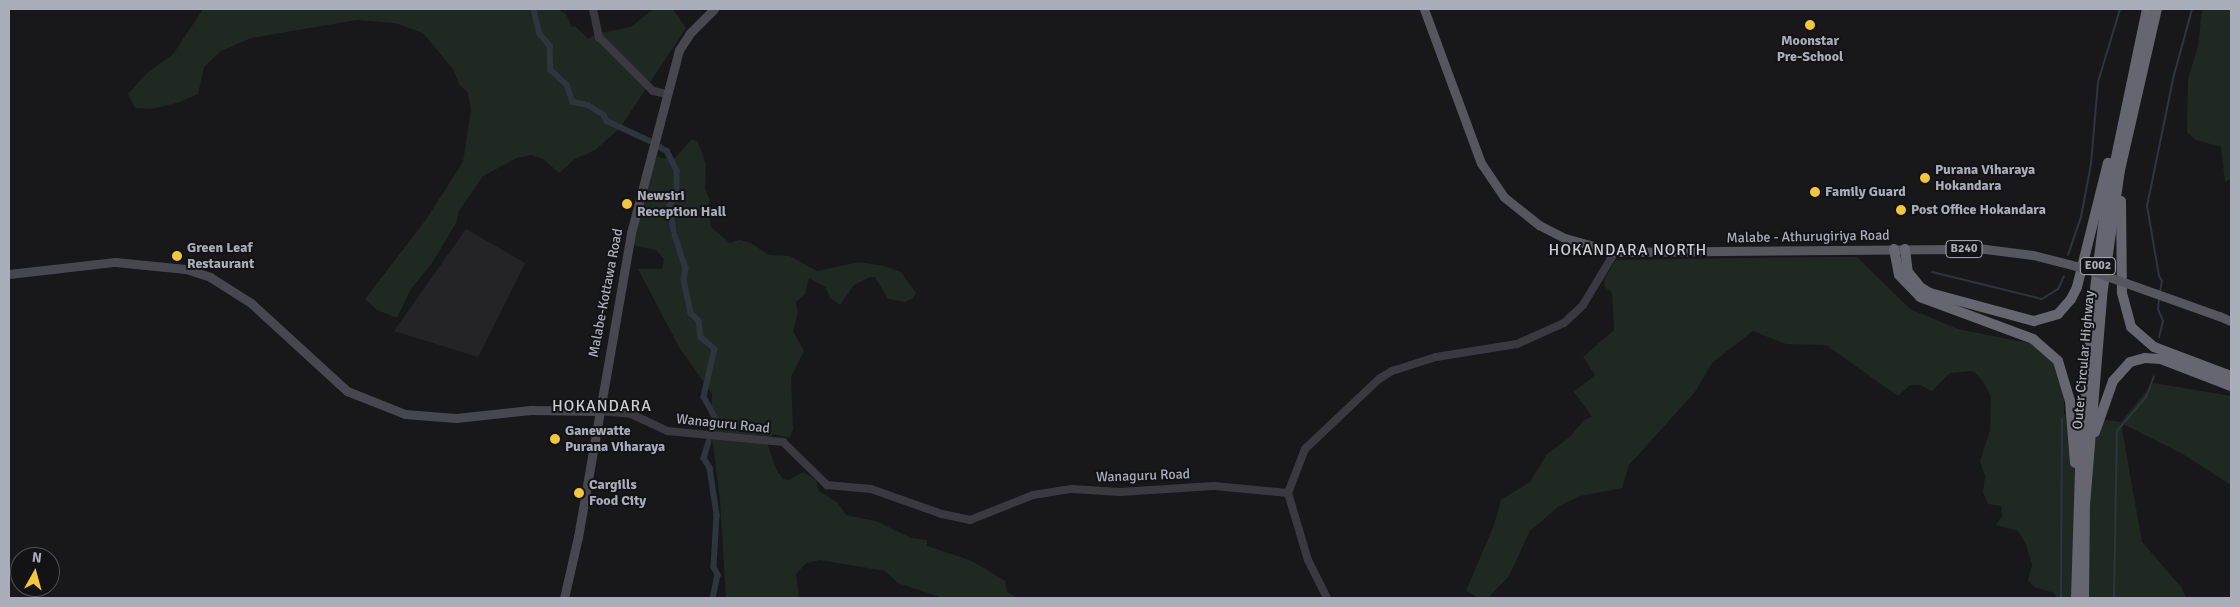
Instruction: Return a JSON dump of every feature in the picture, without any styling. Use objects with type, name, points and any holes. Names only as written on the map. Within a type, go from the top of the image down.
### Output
[{"type":"highway","name":"Outer Circular Highway","points":[[2076,598],[2078,504],[2094,296],[2105,210],[2124,110],[2147,9]]},
{"type":"highway","name":"Outer Circular Highway","points":[[2084,598],[2085,505],[2102,296],[2120,170],[2157,9]]},
{"type":"highway","points":[[1905,249],[1908,272],[1920,287],[1930,293],[2034,321],[2058,314],[2071,300],[2077,287],[2098,198],[2124,110]]},
{"type":"highway","points":[[2120,170],[2122,293],[2130,327],[2154,347],[2231,376]]},
{"type":"highway","points":[[1894,249],[1899,275],[1920,297],[2033,338],[2058,361],[2070,401],[2078,504]]},
{"type":"highway","points":[[2090,448],[2113,381],[2130,362],[2146,358],[2161,359],[2231,386]]},
{"type":"main road","name":"Malabe-Kottawa Road","points":[[564,598],[578,537],[598,411],[630,234],[679,50],[690,33],[714,9]]},
{"type":"main road","name":"Malabe - Athurugiriya Road","points":[[1424,9],[1481,163],[1504,197],[1538,225],[1556,234],[1614,252],[1986,249],[2033,255],[2084,268],[2231,321]]},
{"type":"main road","points":[[9,274],[115,262],[186,269],[210,277],[251,303],[347,391],[405,414],[456,418],[531,410],[598,411]]},
{"type":"street","points":[[593,9],[599,37],[653,91],[667,94]]},
{"type":"street","points":[[1327,598],[1308,560],[1288,492],[1305,449],[1379,379],[1392,370],[1436,357],[1517,344],[1564,323],[1583,305],[1614,252]]},
{"type":"street","name":"Wanaguru Road","points":[[598,411],[631,414],[667,431],[783,442],[826,485],[871,489],[942,514],[970,520],[1033,495],[1072,489],[1120,492],[1214,486],[1288,492]]},
{"type":"shaded area","points":[[203,9],[558,9],[566,14],[572,27],[575,26],[588,39],[596,34],[631,27],[653,9],[673,9],[686,28],[620,128],[595,150],[575,159],[559,173],[543,159],[531,155],[517,158],[483,176],[459,211],[456,223],[432,263],[411,289],[397,318],[377,310],[365,299],[425,221],[463,162],[471,110],[468,93],[459,84],[453,69],[423,33],[395,23],[357,20],[251,38],[221,51],[204,67],[198,94],[177,103],[151,109],[135,108],[128,94],[146,74],[173,54]]},
{"type":"shaded area","points":[[2202,9],[2231,9],[2231,179],[2225,182],[2221,147],[2196,140],[2187,132],[2188,79],[2198,46]]},
{"type":"shaded area","points":[[692,139],[698,142],[706,164],[705,189],[710,200],[707,209],[712,228],[730,243],[739,240],[751,243],[769,255],[790,256],[817,271],[859,262],[884,266],[901,272],[916,293],[913,298],[905,302],[888,299],[875,277],[870,277],[854,285],[840,305],[830,298],[825,287],[809,278],[805,294],[796,302],[798,312],[793,331],[804,351],[791,377],[793,429],[790,438],[773,434],[767,443],[777,471],[783,479],[789,480],[803,472],[816,480],[819,491],[838,503],[846,515],[876,521],[911,538],[927,540],[927,546],[972,561],[1005,581],[1007,592],[1018,598],[943,598],[898,583],[885,571],[820,560],[806,563],[796,574],[799,598],[726,598],[720,500],[711,429],[712,394],[679,347],[638,269],[662,269],[664,259],[656,250],[632,245],[654,156],[673,160]]},
{"type":"shaded area","points":[[466,229],[525,263],[478,357],[394,331]]},
{"type":"shaded area","points":[[1857,257],[1910,309],[1958,329],[2052,348],[2064,382],[2064,414],[2121,422],[2153,383],[2231,396],[2231,485],[2181,453],[2121,423],[2142,542],[2182,588],[2186,598],[2057,598],[2054,593],[2034,587],[2028,580],[2032,565],[2026,544],[2018,531],[1996,525],[2002,516],[2001,506],[1988,504],[1983,492],[1985,476],[1980,461],[1990,430],[1991,397],[1983,381],[1973,371],[1950,373],[1932,391],[1920,385],[1910,385],[1898,396],[1826,345],[1786,344],[1753,331],[1712,363],[1695,392],[1629,465],[1622,488],[1580,496],[1559,506],[1530,531],[1509,576],[1488,598],[1479,598],[1466,591],[1494,525],[1501,500],[1530,482],[1547,454],[1570,437],[1584,420],[1592,417],[1574,392],[1595,375],[1583,357],[1614,330],[1612,293],[1605,287],[1604,280],[1616,260]]},
{"type":"waterway","points":[[534,9],[540,34],[550,46],[551,70],[567,85],[573,102],[588,105],[604,115],[607,121],[650,141]]},
{"type":"waterway","points":[[2068,255],[2081,217],[2091,164],[2098,82],[2120,9]]},
{"type":"waterway","points":[[2160,292],[2162,281],[2159,276],[2147,206],[2174,75],[2192,9]]},
{"type":"waterway","points":[[658,146],[667,151],[677,171],[677,194],[670,206],[674,230]]},
{"type":"waterway","points":[[675,235],[686,268],[684,280],[691,313],[699,321],[701,337],[715,349],[704,397],[715,417],[713,433]]},
{"type":"waterway","points":[[1932,272],[2042,299],[2058,289],[2064,276]]},
{"type":"waterway","points":[[2159,299],[2158,309],[2163,321],[2159,337]]},
{"type":"waterway","points":[[2114,598],[2117,431],[2146,397],[2154,376]]},
{"type":"waterway","points":[[2061,598],[2062,419]]},
{"type":"waterway","points":[[709,442],[704,458],[710,468],[717,515],[714,567],[718,575],[713,598]]},
{"type":"place","name":"Moonstar Pre-School","points":[[1810,25]]},
{"type":"place","name":"Purana Viharaya Hokandara","points":[[1925,178]]},
{"type":"place","name":"Family Guard","points":[[1815,192]]},
{"type":"place","name":"Newsiri Reception Hall","points":[[627,204]]},
{"type":"place","name":"Post Office Hokandara","points":[[1901,210]]},
{"type":"place","name":"Green Leaf Restaurant","points":[[177,256]]},
{"type":"place","name":"Ganewatte Purana Viharaya","points":[[555,439]]},
{"type":"place","name":"Cargills Food City","points":[[579,493]]},
{"type":"district","name":"HOKANDARA NORTH","points":[[1628,250]]},
{"type":"district","name":"HOKANDARA","points":[[602,406]]}]
